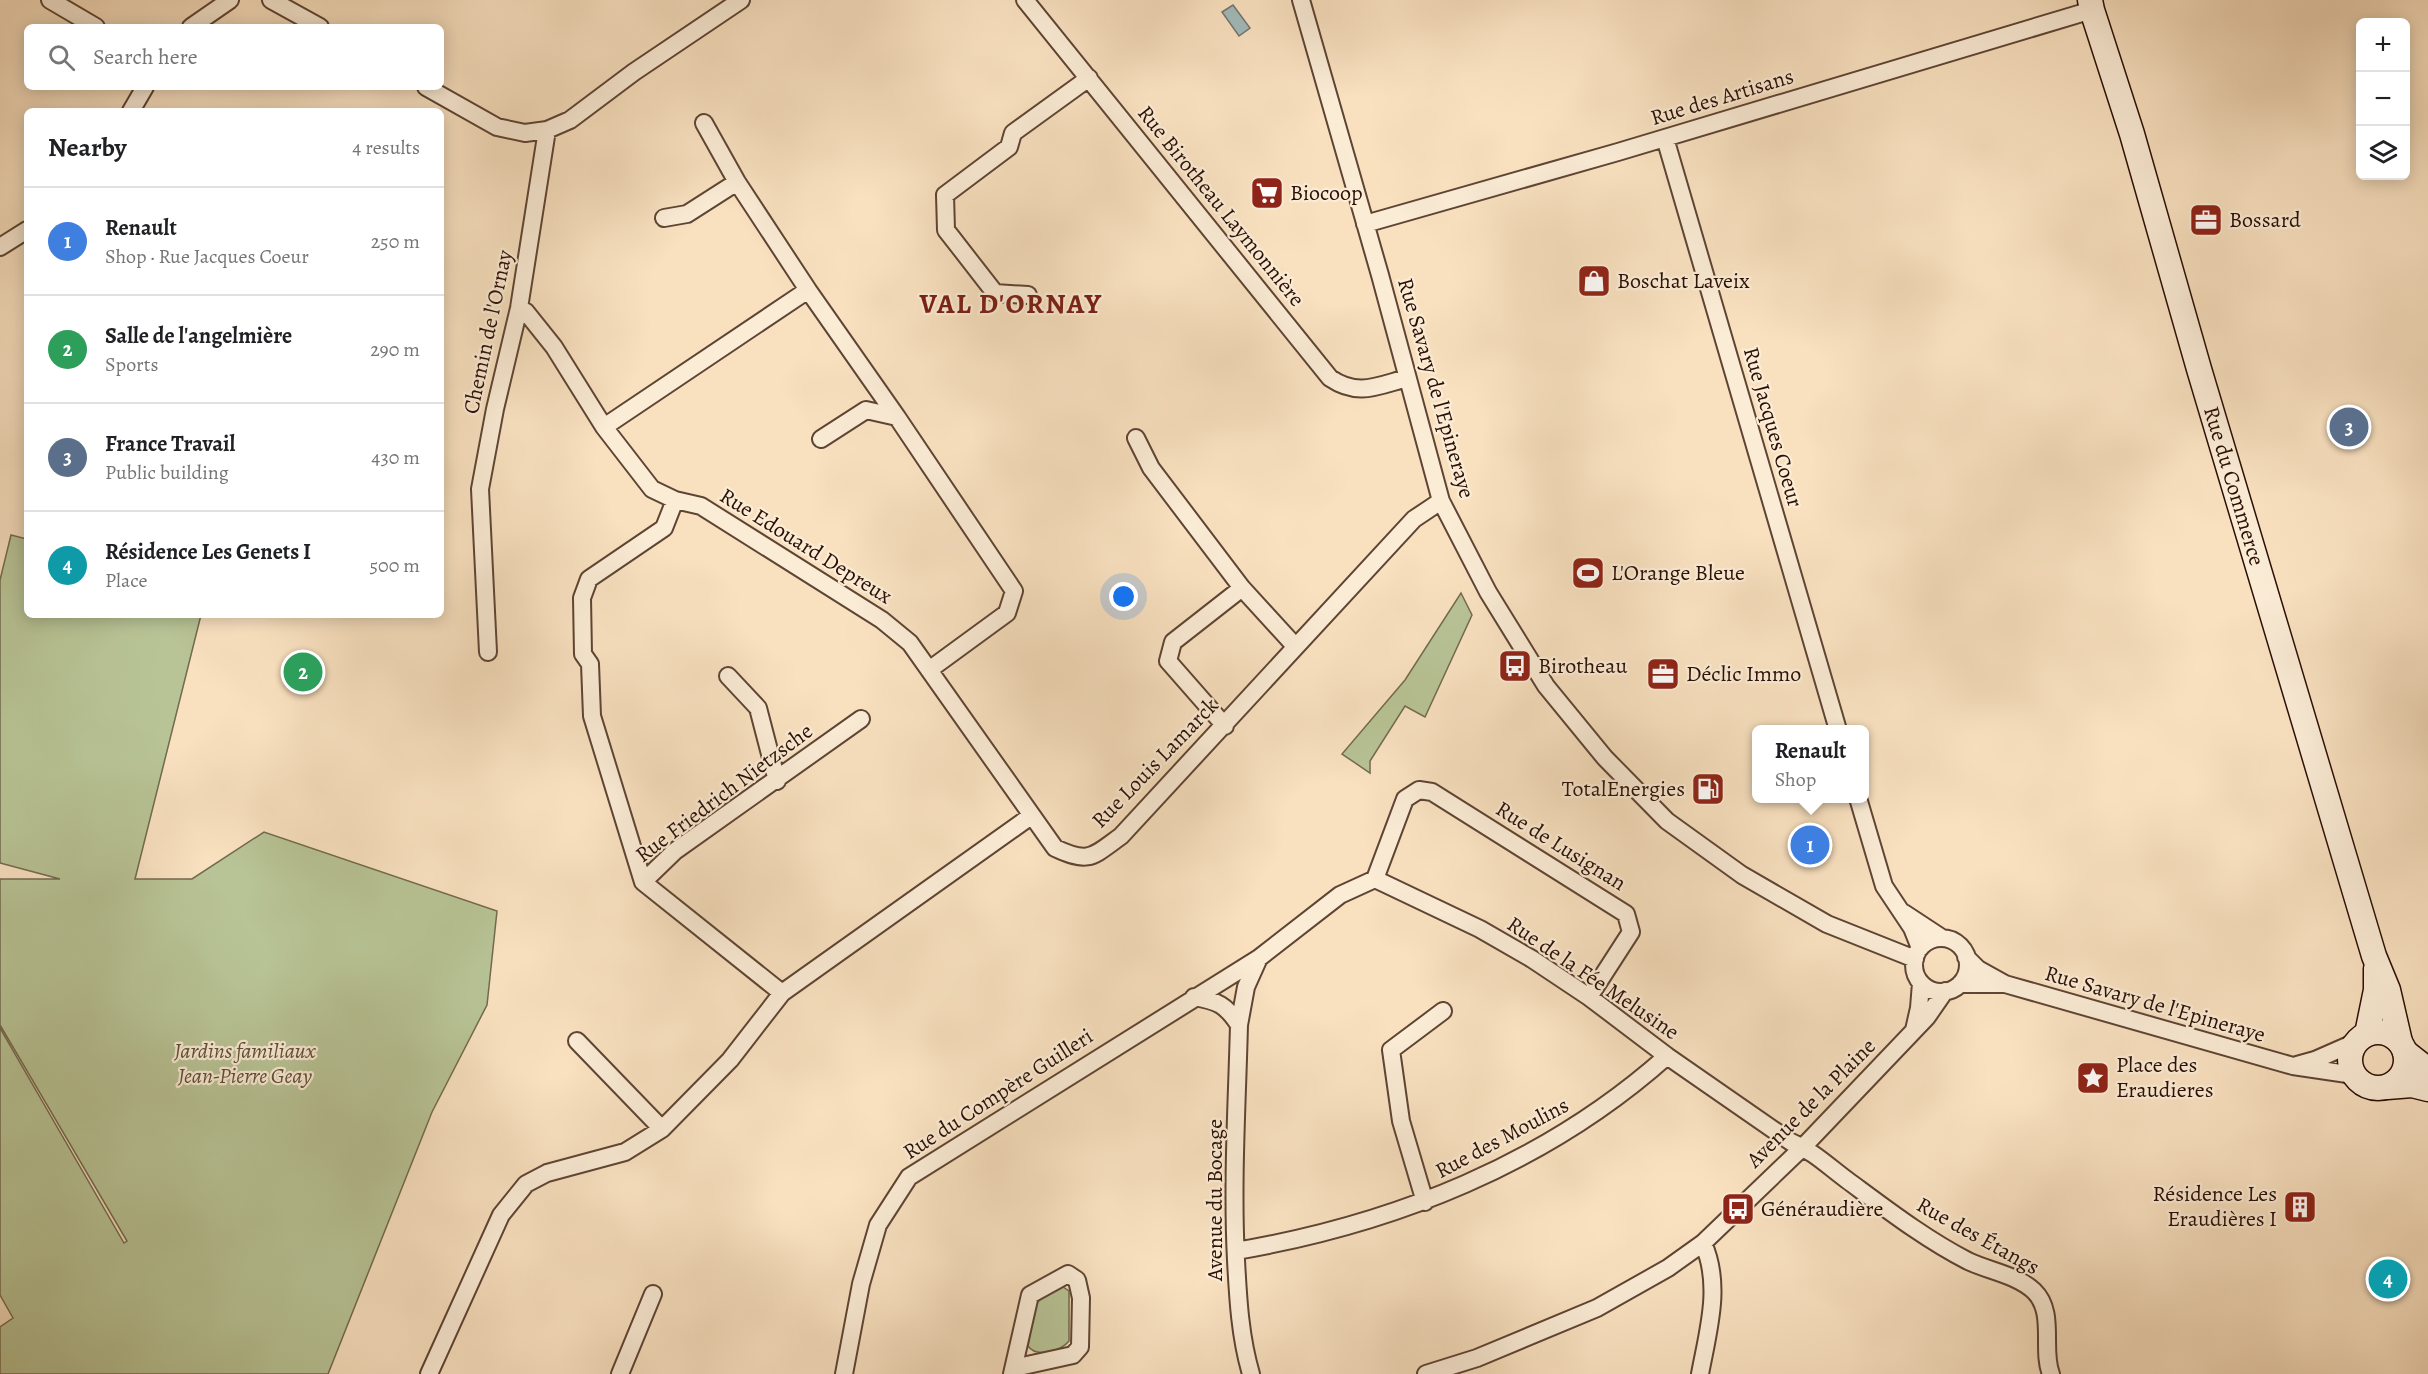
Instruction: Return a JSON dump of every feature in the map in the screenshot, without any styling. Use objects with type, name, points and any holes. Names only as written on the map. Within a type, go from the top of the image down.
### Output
[{"type":"street","points":[[50,0],[91,24]]},
{"type":"street","points":[[195,24],[230,0]]},
{"type":"street","points":[[271,0],[315,24]]},
{"type":"street","points":[[431,90],[497,127],[525,133],[547,130],[570,120],[634,72],[741,0]]},
{"type":"street","name":"Rue Birotheau Laymonnière","points":[[1025,0],[1330,378],[1344,388],[1364,390],[1407,378]]},
{"type":"street","name":"Rue Savary de l'Epineraye","points":[[1301,0],[1441,501],[1488,592],[1546,686],[1605,758],[1667,821],[1742,875],[1827,924],[1918,953]]},
{"type":"street","name":"Rue des Artisans","points":[[1365,224],[1665,138],[2091,5]]},
{"type":"street","name":"Rue du Commerce","points":[[2091,5],[2132,134],[2199,369],[2376,964],[2388,990],[2403,1047]]},
{"type":"street","points":[[1028,295],[995,293],[946,230],[945,195],[1009,147],[1013,133],[1089,78]]},
{"type":"street","points":[[133,108],[143,90]]},
{"type":"street","points":[[704,123],[737,182],[807,290],[897,417],[1014,591],[1007,614],[929,670]]},
{"type":"street","name":"Chemin de l'Ornay","points":[[488,652],[480,489],[495,409],[519,308],[547,130]]},
{"type":"street","name":"Rue Jacques Coeur","points":[[1665,138],[1837,725]]},
{"type":"street","points":[[664,218],[687,214],[737,182]]},
{"type":"street","points":[[0,247],[24,232]]},
{"type":"street","points":[[604,427],[807,290]]},
{"type":"street","name":"Rue Edouard Depreux","points":[[519,308],[554,347],[604,427],[652,489],[675,500],[701,506],[882,620],[910,643],[1031,816]]},
{"type":"street","points":[[821,439],[866,410],[897,417]]},
{"type":"street","points":[[1136,438],[1151,468],[1242,588],[1295,646]]},
{"type":"street","points":[[643,882],[591,716],[590,664],[583,654],[582,598],[589,579],[664,528],[675,500]]},
{"type":"street","name":"Rue Louis Lamarck","points":[[1031,816],[1054,848],[1076,858],[1094,855],[1121,836],[1414,519],[1441,501]]},
{"type":"street","points":[[1225,726],[1168,661],[1173,642],[1242,588]]},
{"type":"street","points":[[728,676],[758,708],[777,781]]},
{"type":"street","name":"Rue Friedrich Nietzsche","points":[[782,993],[643,882],[675,852],[861,719]]},
{"type":"street","name":"Rue de Lusignan","points":[[1375,879],[1405,799],[1419,789],[1432,792],[1626,914],[1631,932],[1589,997]]},
{"type":"street","points":[[1859,803],[1884,886],[1912,928],[1918,953],[1914,968],[1921,983],[1914,1031]]},
{"type":"street","points":[[429,1374],[501,1215],[526,1184],[547,1173],[625,1152],[662,1129],[730,1060],[782,993],[1031,816]]},
{"type":"street","name":"Avenue du Bocage","points":[[1251,1374],[1246,1358],[1238,1293],[1233,1214],[1239,1025],[1246,987],[1259,958],[1340,895],[1375,879]]},
{"type":"street","name":"Rue de la Fée Melusine","points":[[1375,879],[1480,929],[1532,959],[1589,997],[1667,1056],[1791,1142],[1803,1147]]},
{"type":"street","points":[[1896,907],[1942,938]]},
{"type":"street","points":[[1918,953],[1934,939],[1942,938]]},
{"type":"street","name":"Rue Savary de l'Epineraye","points":[[1942,938],[1957,944],[1978,969],[2005,984],[2293,1066],[2354,1075]]},
{"type":"street","points":[[1953,988],[1967,972],[1966,957]]},
{"type":"street","name":"Rue du Compère Guilleri","points":[[844,1374],[861,1284],[878,1225],[909,1177],[1259,958]]},
{"type":"street","name":"Rue du Commerce","points":[[2362,1038],[2376,990],[2376,964]]},
{"type":"street","name":"Rue Savary de l'Epineraye","points":[[1921,983],[1937,991],[2005,984]]},
{"type":"street","name":"Avenue de la Plaine","points":[[1426,1374],[1477,1359],[1598,1308],[1668,1268],[1703,1242],[1803,1147],[1953,988]]},
{"type":"street","points":[[1194,997],[1212,1000],[1228,1009],[1239,1025]]},
{"type":"street","points":[[1425,1202],[1401,1121],[1391,1050],[1443,1011]]},
{"type":"street","points":[[2293,1066],[2315,1060],[2362,1038],[2385,1032],[2428,1070]]},
{"type":"street","points":[[2362,1038],[2350,1058],[2354,1075],[2369,1087],[2412,1085],[2428,1089]]},
{"type":"street","points":[[577,1041],[662,1129]]},
{"type":"street","points":[[2387,1087],[2401,1077],[2407,1060],[2403,1047]]},
{"type":"street","name":"Rue des Moulins","points":[[1236,1251],[1292,1242],[1425,1202],[1485,1177],[1585,1120],[1637,1083],[1667,1056]]},
{"type":"street","name":"Rue des Étangs","points":[[1803,1147],[1811,1150],[1825,1164],[1908,1224],[1968,1261],[2020,1282],[2036,1292],[2046,1316],[2047,1373]]},
{"type":"street","points":[[1700,1374],[1713,1307],[1712,1275],[1703,1242]]},
{"type":"street","points":[[1068,1274],[1077,1280],[1080,1298],[1080,1347],[1073,1355],[1013,1371],[1030,1295],[1068,1274]]},
{"type":"street","points":[[620,1374],[653,1294]]},
{"type":"green space","name":"Jardins familiaux Jean-Pierre Geay","points":[[11,535],[24,538],[24,618],[200,618],[135,879],[192,879],[264,832],[497,911],[487,1005],[432,1112],[328,1374],[0,1374],[0,1327],[13,1318],[0,1295],[0,1028],[124,1243],[127,1241],[0,1025],[0,879],[60,879],[0,863],[0,580]]},
{"type":"green space","points":[[1461,593],[1472,615],[1425,717],[1405,706],[1370,761],[1370,773],[1342,754],[1405,680]]},
{"type":"green space","points":[[1060,1285],[1069,1291],[1069,1341],[1055,1350],[1037,1352],[1028,1346],[1035,1306],[1041,1298]]},
{"type":"water","points":[[1233,5],[1250,28],[1239,36],[1222,12]]},
{"type":"place","name":"Biocoop","points":[[1267,193]]},
{"type":"place","name":"Bossard","points":[[2206,220]]},
{"type":"place","name":"Boschat Laveix","points":[[1594,281]]},
{"type":"place","name":"France Travail","points":[[2349,427]]},
{"type":"place","name":"L'Orange Bleue","points":[[1588,573]]},
{"type":"place","name":"Birotheau","points":[[1515,666]]},
{"type":"place","name":"Salle de l'angelmière","points":[[303,672]]},
{"type":"place","name":"Déclic Immo","points":[[1663,674]]},
{"type":"place","name":"TotalEnergies","points":[[1708,789]]},
{"type":"place","name":"Renault","points":[[1810,845]]},
{"type":"place","name":"Place des Eraudieres","points":[[2093,1078]]},
{"type":"place","name":"Résidence Les Eraudières I","points":[[2300,1207]]},
{"type":"place","name":"Généraudière","points":[[1738,1209]]},
{"type":"place","name":"Résidence Les Genets I","points":[[2388,1279]]},
{"type":"district","name":"VAL D'ORNAY","points":[[1011,304]]}]
